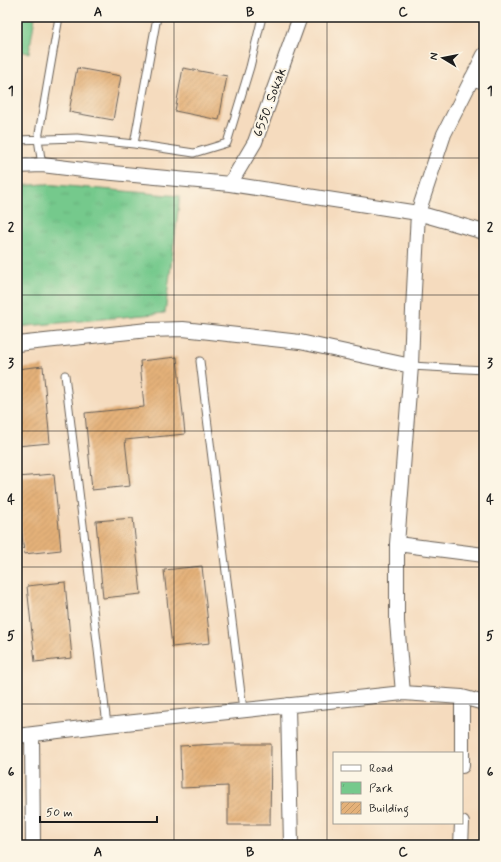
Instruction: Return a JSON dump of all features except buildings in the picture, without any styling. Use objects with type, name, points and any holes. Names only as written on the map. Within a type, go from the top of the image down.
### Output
[{"type":"street","name":"6550. Sokak","points":[[230,184],[255,142],[300,17]]},
{"type":"street","points":[[403,693],[398,622],[397,544],[411,366],[418,213],[444,134],[478,80],[484,55]]},
{"type":"street","points":[[17,166],[42,165],[230,184],[418,213],[484,232]]},
{"type":"street","points":[[17,344],[148,330],[183,329],[300,342],[411,366]]},
{"type":"street","points":[[397,544],[484,555]]},
{"type":"street","points":[[17,736],[403,693],[462,698],[484,703]]},
{"type":"street","points":[[462,698],[462,752]]},
{"type":"street","points":[[288,705],[291,845]]},
{"type":"street","points":[[32,735],[33,845]]},
{"type":"street","points":[[462,824],[462,845]]},
{"type":"lane","points":[[42,165],[38,139],[59,17]]},
{"type":"lane","points":[[134,144],[157,17]]},
{"type":"lane","points":[[17,140],[77,138],[134,144],[194,153],[227,143],[250,67],[262,17]]},
{"type":"lane","points":[[200,361],[243,710]]},
{"type":"lane","points":[[411,366],[484,370]]},
{"type":"lane","points":[[65,375],[107,725]]},
{"type":"green space","points":[[17,17],[35,17],[29,53],[17,51]]},
{"type":"green space","points":[[45,184],[180,196],[165,313],[17,327],[17,186]]}]
